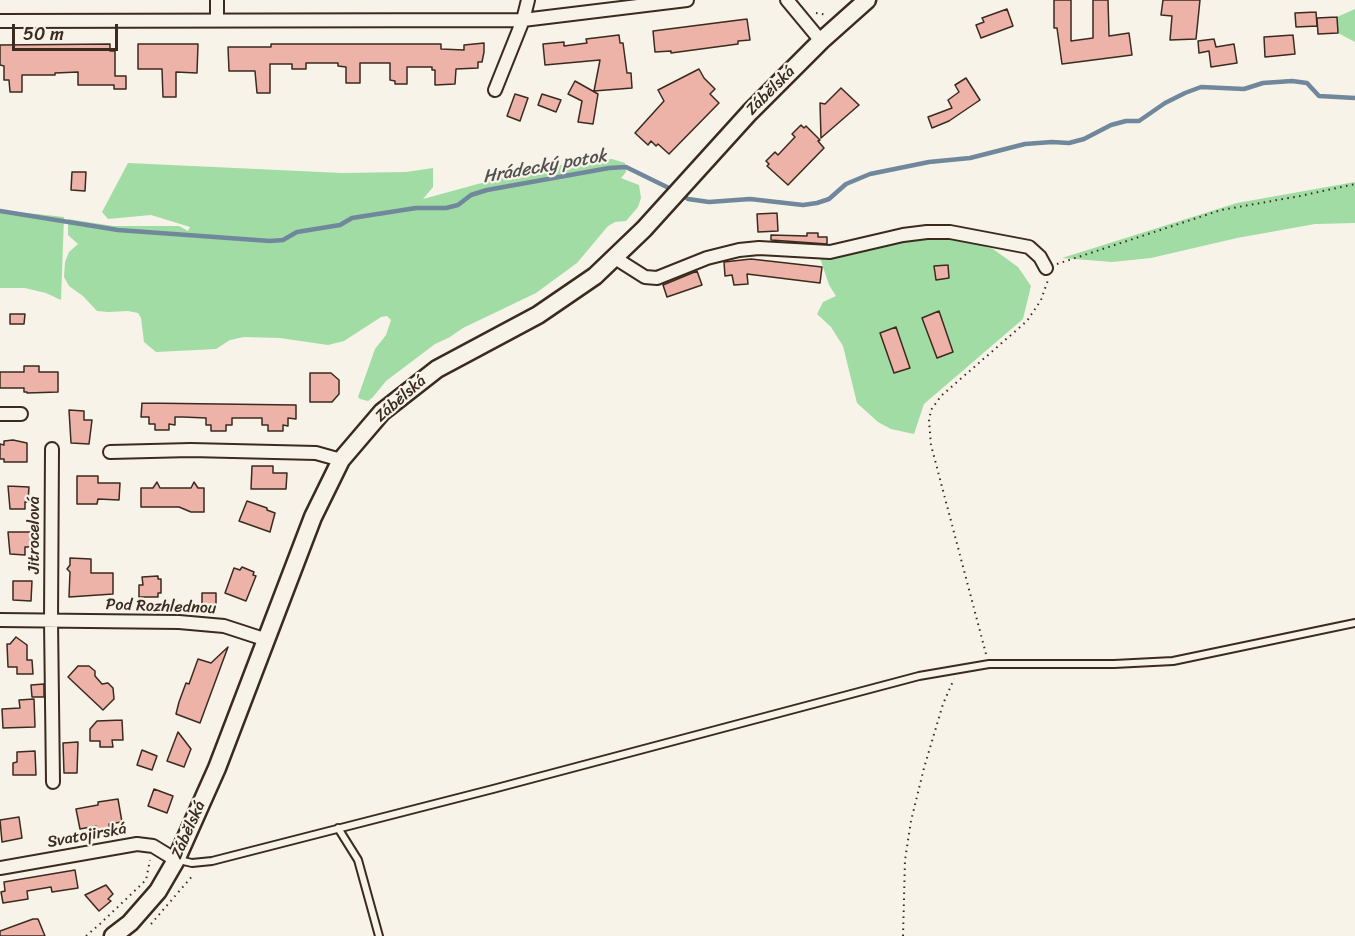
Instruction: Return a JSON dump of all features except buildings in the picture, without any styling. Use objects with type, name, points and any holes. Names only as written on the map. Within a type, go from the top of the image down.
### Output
[{"type":"main road","name":"Zábělská","points":[[113,936],[130,923],[158,891],[176,860],[217,768],[313,517],[340,460],[382,412],[437,369],[538,315],[583,286],[615,258],[750,112],[821,41],[867,0]]},
{"type":"street","points":[[217,0],[217,20]]},
{"type":"street","points":[[495,90],[523,20],[528,0]]},
{"type":"street","points":[[0,21],[523,20],[687,0]]},
{"type":"street","points":[[787,0],[821,41]]},
{"type":"street","points":[[615,258],[636,273],[645,277],[657,278],[707,258],[739,250],[759,248],[830,252],[927,232],[950,232],[1029,248],[1040,256],[1046,268]]},
{"type":"street","points":[[0,414],[21,414]]},
{"type":"street","name":"Jitrocelová","points":[[51,620],[52,449]]},
{"type":"street","points":[[110,452],[191,450],[316,453],[340,460]]},
{"type":"street","name":"Pod Rozhlednou","points":[[0,620],[179,622],[224,626],[267,640]]},
{"type":"street","points":[[51,620],[53,782]]},
{"type":"street","name":"Svatojirská","points":[[0,868],[137,844],[153,846]]},
{"type":"street","points":[[153,846],[176,860]]},
{"type":"lane","points":[[176,860],[192,863],[212,861],[862,691],[959,669],[989,664],[1114,664],[1173,661],[1355,623]]},
{"type":"lane","points":[[338,828],[358,860],[379,936]]},
{"type":"path","points":[[813,13],[827,16]]},
{"type":"path","points":[[989,664],[931,446],[929,421],[931,410],[941,396],[1027,321],[1041,300],[1047,284],[1046,268],[1221,210],[1355,184]]},
{"type":"path","points":[[903,936],[905,860],[912,821],[924,768],[943,704],[959,669]]},
{"type":"path","points":[[86,936],[146,880],[153,846]]},
{"type":"green space","points":[[1355,9],[1355,42],[1338,33],[1337,17]]},
{"type":"green space","points":[[612,159],[625,163],[626,172],[621,178],[639,185],[641,198],[638,207],[626,221],[615,222],[608,226],[577,263],[536,293],[435,344],[386,381],[368,401],[358,397],[375,349],[386,335],[391,320],[387,316],[381,317],[344,341],[328,345],[280,338],[244,337],[230,340],[216,349],[156,352],[144,342],[141,318],[138,313],[97,311],[83,296],[69,286],[64,277],[65,262],[69,252],[78,244],[68,235],[68,219],[113,226],[179,226],[188,231],[190,227],[151,215],[108,219],[102,212],[128,163],[342,173],[406,172],[433,168],[433,187],[423,199],[518,173],[581,161]]},
{"type":"green space","points":[[1355,182],[1355,223],[1315,224],[1237,238],[1151,258],[1112,262],[1062,258],[1237,203]]},
{"type":"green space","points":[[0,210],[64,217],[61,300],[46,293],[25,288],[0,288]]},
{"type":"green space","points":[[954,237],[993,249],[1018,267],[1031,286],[1023,319],[924,404],[914,434],[891,429],[878,422],[857,403],[843,346],[831,327],[817,314],[823,302],[836,296],[829,285],[820,258],[921,238]]},
{"type":"waterway","name":"Hrádecký potok","points":[[681,194],[688,199],[709,202],[750,199],[803,205],[817,203],[829,199],[846,184],[870,174],[929,162],[970,158],[1025,144],[1069,143],[1084,139],[1111,125],[1126,121],[1139,121],[1165,103],[1201,87],[1244,89],[1263,83],[1292,81],[1307,83],[1319,96],[1355,98]]},
{"type":"waterway","name":"Hrádecký potok","points":[[0,211],[118,230],[270,241],[283,240],[297,232],[340,225],[352,218],[416,208],[446,208],[458,205],[471,195],[487,190],[609,168],[626,167],[673,190]]}]
